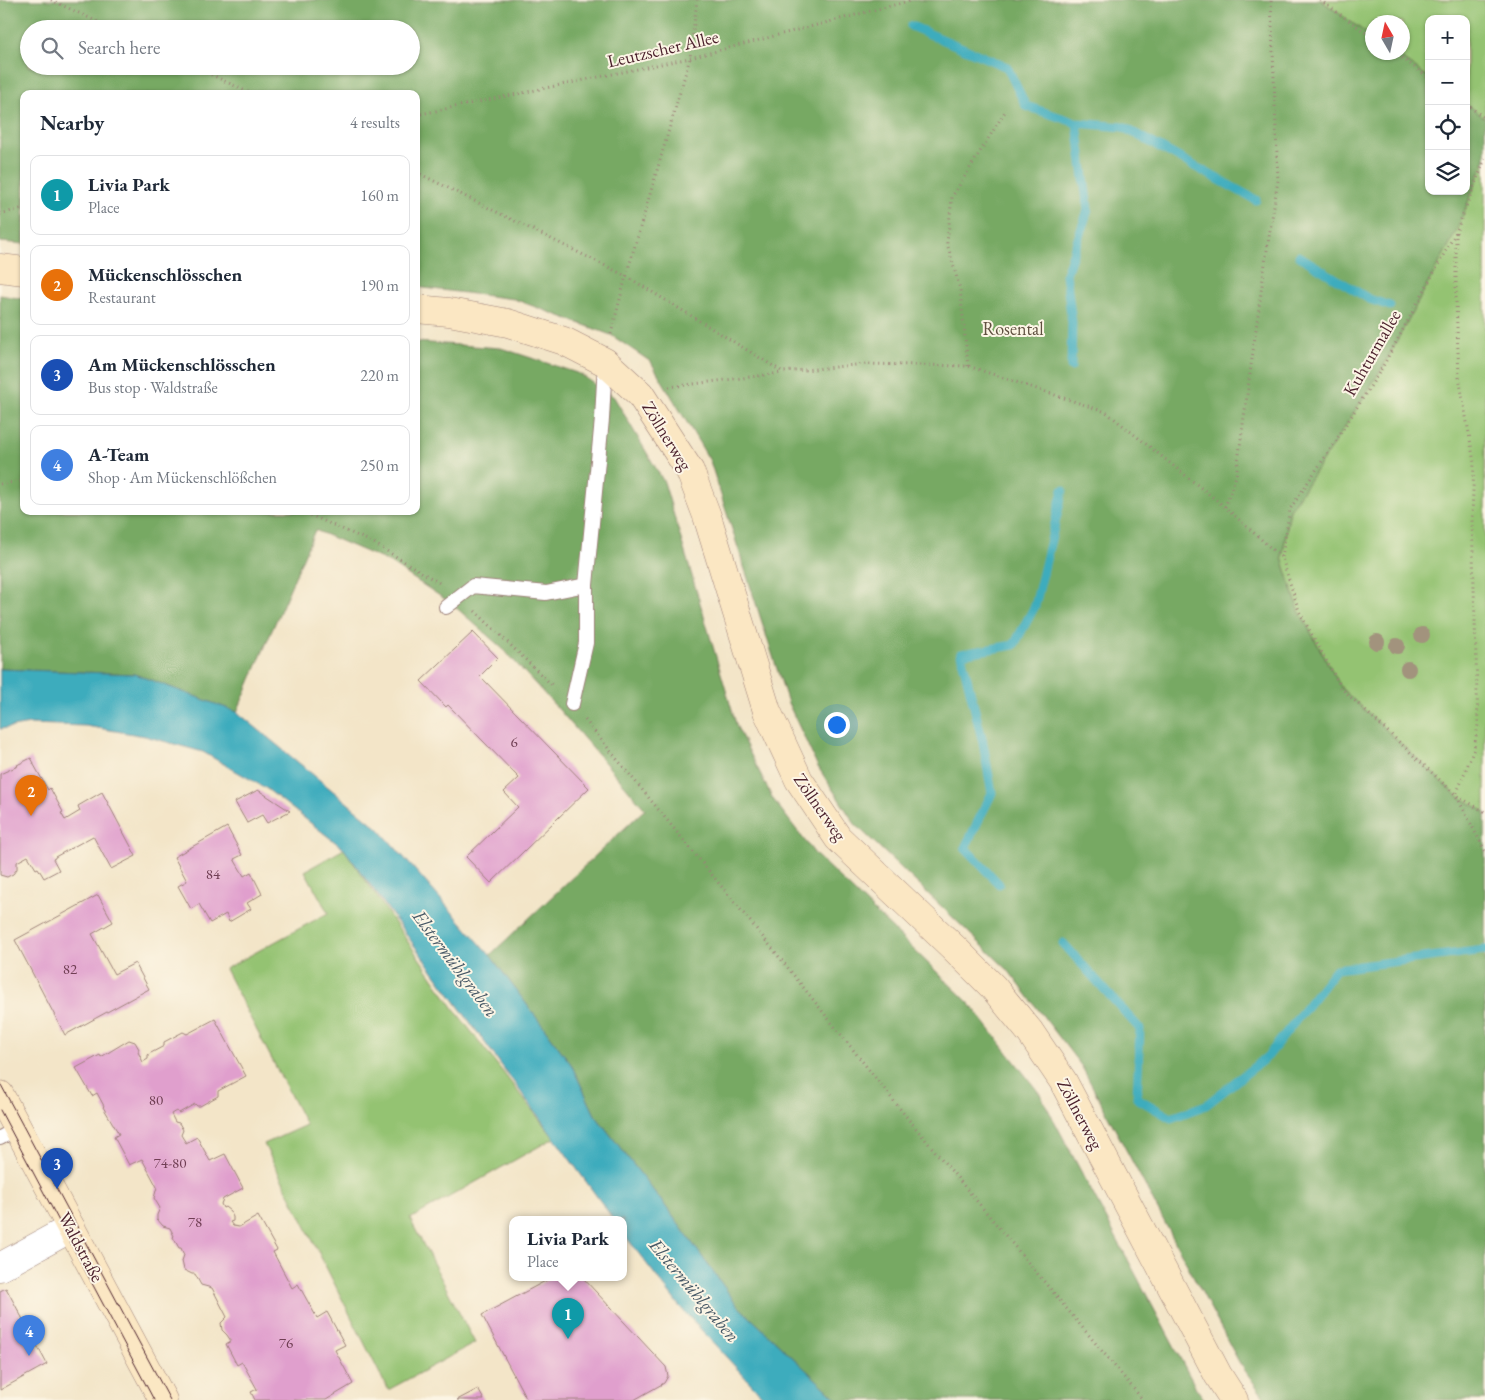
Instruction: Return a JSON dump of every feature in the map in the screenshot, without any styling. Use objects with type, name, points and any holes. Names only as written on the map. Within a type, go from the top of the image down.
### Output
[{"type":"main road","points":[[0,268],[20,270]]},
{"type":"main road","name":"Zöllnerweg","points":[[420,309],[449,312],[508,323],[564,340],[605,362],[640,394],[690,471],[707,516],[767,711],[798,780],[838,838],[986,980],[1030,1032],[1063,1081],[1218,1375],[1234,1400]]},
{"type":"main road","name":"Waldstraße","points":[[0,1095],[9,1133],[71,1228],[163,1400]]},
{"type":"street","points":[[0,1267],[71,1228]]},
{"type":"lane","points":[[572,704],[586,642],[586,585],[602,419],[605,362]]},
{"type":"lane","points":[[446,607],[473,586],[546,594],[586,585]]},
{"type":"path","points":[[51,0],[94,20]]},
{"type":"path","points":[[605,362],[626,276],[690,58],[696,0]]},
{"type":"path","name":"Leutzscher Allee","points":[[420,114],[690,58],[914,0]]},
{"type":"path","points":[[1225,507],[1236,476],[1278,180],[1271,0]]},
{"type":"path","points":[[1320,0],[1365,32]]},
{"type":"path","points":[[1405,60],[1425,75]]},
{"type":"path","points":[[212,75],[244,90]]},
{"type":"path","points":[[1467,105],[1485,118]]},
{"type":"path","points":[[968,366],[960,289],[947,243],[952,197],[1006,110]]},
{"type":"path","name":"Kuhturmallee","points":[[1282,558],[1290,509],[1332,448],[1382,368],[1456,232],[1485,159]]},
{"type":"path","points":[[420,174],[626,276],[783,372]]},
{"type":"path","points":[[0,214],[20,209]]},
{"type":"path","points":[[1456,232],[1459,377],[1474,462],[1472,518],[1478,726],[1474,750],[1456,795],[1485,851]]},
{"type":"path","points":[[640,394],[662,388],[783,372],[866,364],[968,366],[1106,412],[1225,507],[1282,558],[1299,611],[1342,689],[1456,795],[1485,812]]},
{"type":"path","points":[[0,484],[20,482]]},
{"type":"path","points":[[310,515],[372,542],[460,596],[572,704],[776,953],[916,1128],[1143,1400]]},
{"type":"green space","name":"Rosental","points":[[0,0],[1320,0],[1365,32],[1365,60],[1404,60],[1425,75],[1425,195],[1470,195],[1470,107],[1485,118],[1485,159],[1456,232],[1382,368],[1290,509],[1282,558],[1299,611],[1342,689],[1456,795],[1485,812],[1485,1400],[1266,1400],[1239,1362],[1082,1067],[1008,970],[855,824],[818,767],[788,703],[710,461],[651,362],[611,335],[514,299],[420,287],[420,90],[20,90],[20,244],[0,242]]},
{"type":"green space","points":[[1320,0],[1485,0],[1485,118],[1470,107],[1470,15],[1425,15],[1425,75],[1404,60],[1410,60],[1410,15],[1365,15],[1365,32]]},
{"type":"green space","points":[[1485,159],[1485,812],[1456,795],[1342,689],[1299,611],[1282,558],[1290,509],[1382,368],[1456,232]]},
{"type":"green space","points":[[0,295],[20,298],[20,515],[420,515],[420,342],[501,348],[580,374],[614,397],[664,482],[737,727],[773,799],[815,854],[970,1004],[1040,1094],[1196,1388],[1205,1400],[838,1400],[738,1306],[666,1207],[595,1115],[571,1064],[490,955],[645,809],[561,712],[504,650],[452,604],[387,561],[315,530],[237,712],[135,674],[0,669]]},
{"type":"green space","points":[[344,849],[457,1013],[554,1138],[410,1219],[475,1343],[388,1390],[264,1144],[306,1125],[225,969],[328,913],[305,871]]},
{"type":"water","name":"Elstermühlgraben","points":[[0,669],[135,674],[237,712],[378,828],[490,955],[571,1064],[595,1115],[666,1207],[738,1306],[838,1400],[766,1400],[680,1307],[627,1238],[627,1216],[611,1216],[344,849],[267,789],[203,752],[145,736],[86,726],[30,724],[0,729]]},
{"type":"building","points":[[473,632],[498,658],[480,676],[589,788],[491,883],[466,857],[518,807],[504,792],[519,778],[448,705],[446,707],[421,681]]},
{"type":"building","points":[[31,758],[48,790],[50,788],[63,812],[61,813],[65,820],[80,811],[78,806],[102,792],[136,856],[111,869],[93,836],[55,857],[53,859],[59,870],[44,878],[28,856],[17,862],[17,869],[13,874],[7,877],[0,875],[0,774]]},
{"type":"building","points":[[258,790],[290,811],[267,823],[262,815],[247,823],[235,802]]},
{"type":"building","points":[[227,827],[242,855],[234,859],[244,876],[251,872],[262,894],[247,903],[251,909],[229,922],[226,914],[210,923],[199,904],[191,909],[178,886],[187,881],[174,857]]},
{"type":"building","points":[[98,895],[113,922],[92,934],[114,974],[135,963],[149,989],[65,1035],[15,940]]},
{"type":"building","points":[[215,1019],[246,1076],[218,1091],[218,1096],[200,1106],[195,1104],[179,1113],[176,1111],[171,1114],[175,1122],[179,1123],[183,1130],[181,1135],[186,1143],[197,1137],[210,1161],[225,1154],[243,1188],[223,1199],[221,1204],[223,1208],[225,1207],[230,1211],[233,1217],[233,1221],[230,1222],[233,1226],[239,1227],[258,1216],[277,1250],[273,1252],[292,1288],[298,1284],[317,1318],[327,1312],[345,1345],[335,1350],[353,1384],[326,1400],[255,1400],[251,1392],[257,1389],[242,1362],[237,1365],[226,1344],[231,1341],[222,1330],[221,1323],[227,1317],[212,1288],[201,1285],[195,1274],[184,1270],[182,1261],[184,1255],[181,1248],[179,1248],[170,1228],[163,1226],[157,1219],[160,1208],[154,1198],[157,1187],[142,1159],[129,1165],[114,1137],[119,1134],[97,1093],[92,1096],[76,1068],[100,1055],[101,1057],[129,1040],[135,1042],[143,1062],[148,1059],[149,1054],[164,1046],[164,1042],[183,1032],[187,1034]]},
{"type":"building","points":[[545,1281],[586,1281],[666,1367],[668,1376],[664,1383],[634,1400],[527,1400],[482,1315]]},
{"type":"building","points":[[6,1288],[47,1364],[0,1390],[0,1291]]},
{"type":"building","points":[[478,1389],[484,1400],[457,1400]]},
{"type":"waterway","points":[[911,26],[1007,67],[1026,106],[1077,123],[1123,127],[1256,200]]},
{"type":"waterway","points":[[1071,367],[1072,323],[1066,274],[1088,210],[1077,123]]},
{"type":"waterway","points":[[1299,256],[1369,299],[1390,306]]},
{"type":"waterway","points":[[999,884],[965,848],[992,793],[983,743],[961,654],[1014,645],[1035,606],[1063,490]]},
{"type":"waterway","points":[[1063,943],[1140,1029],[1137,1098],[1171,1118],[1206,1105],[1268,1056],[1336,969],[1485,950]]},
{"type":"tram line","points":[[0,1083],[170,1400]]},
{"type":"tram line","points":[[0,1110],[154,1400]]},
{"type":"place","name":"Mückenschlösschen","points":[[31,816]]},
{"type":"place","name":"Am Mückenschlösschen","points":[[57,1189]]},
{"type":"place","name":"Livia Park","points":[[568,1339]]},
{"type":"place","name":"A-Team","points":[[29,1356]]}]
